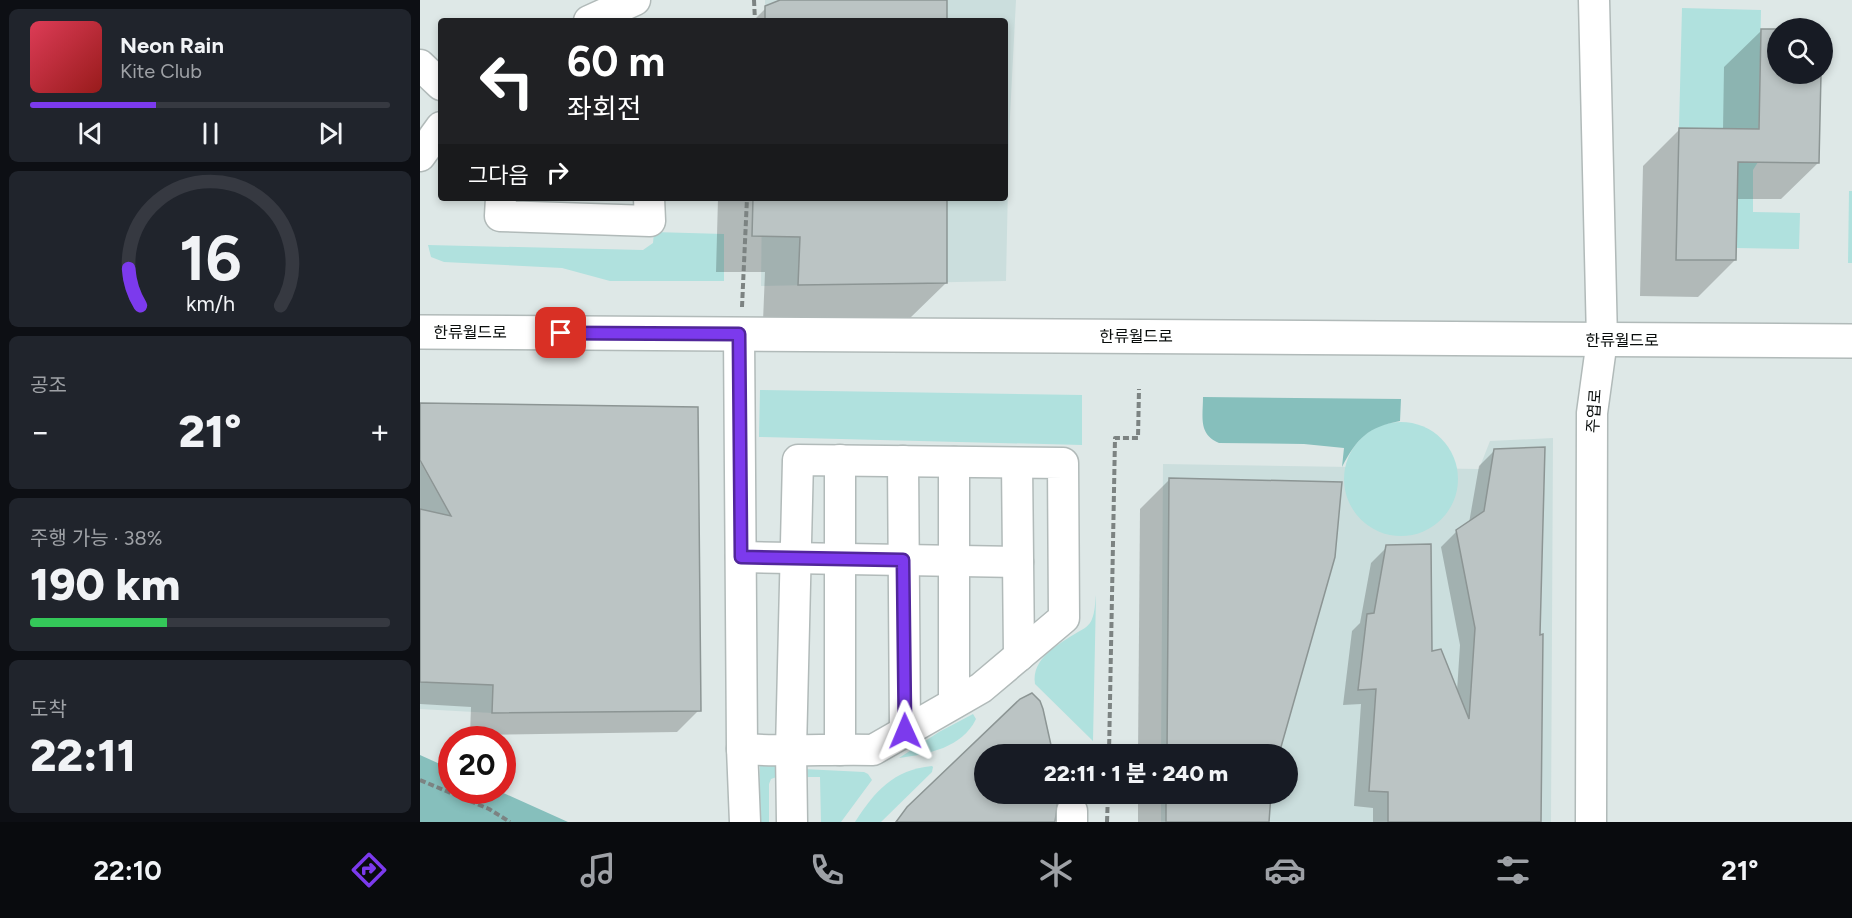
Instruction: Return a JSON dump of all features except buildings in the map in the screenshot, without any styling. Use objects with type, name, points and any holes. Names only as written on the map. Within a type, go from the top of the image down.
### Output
[{"type":"main road","name":"한류월드로","points":[[420,332],[741,320],[1602,340],[1852,341]]},
{"type":"street","points":[[596,18],[635,0]]},
{"type":"street","name":"주엽로","points":[[1591,822],[1592,413],[1602,340],[1594,0]]},
{"type":"street","points":[[420,65],[438,82]]},
{"type":"street","points":[[420,156],[438,131]]},
{"type":"street","points":[[501,201],[500,216],[551,208],[601,209],[650,221],[649,201]]},
{"type":"street","points":[[741,320],[742,750],[745,822]]},
{"type":"street","points":[[742,750],[791,750],[873,750],[981,688],[1064,618],[1063,463],[798,460],[794,558],[791,750],[792,822]]},
{"type":"street","points":[[840,460],[840,750]]},
{"type":"street","points":[[903,461],[905,731]]},
{"type":"street","points":[[954,462],[954,703]]},
{"type":"street","points":[[1017,463],[1019,656]]},
{"type":"street","points":[[741,557],[1018,562]]},
{"type":"path","points":[[754,0],[755,18]]},
{"type":"path","points":[[741,320],[747,201]]},
{"type":"path","points":[[1109,744],[1115,438],[1138,438],[1139,389]]},
{"type":"path","points":[[420,780],[489,809],[510,822]]},
{"type":"path","points":[[1107,822],[1108,804]]},
{"type":"shaded area","points":[[765,0],[1016,0],[1008,184],[1008,18],[765,18]]},
{"type":"shaded area","points":[[1682,8],[1761,10],[1758,162],[1753,170],[1753,212],[1800,213],[1799,249],[1736,248],[1738,129],[1679,128]]},
{"type":"shaded area","points":[[1849,191],[1852,191],[1852,263],[1848,263]]},
{"type":"shaded area","points":[[762,201],[1008,201],[1006,281],[761,286]]},
{"type":"shaded area","points":[[654,232],[724,234],[724,281],[610,281],[562,268],[444,262],[431,257],[428,245],[643,250],[653,243]]},
{"type":"shaded area","points":[[760,390],[1082,395],[1082,445],[759,437]]},
{"type":"shaded area","points":[[1203,397],[1401,399],[1400,421],[1380,427],[1365,435],[1353,448],[1342,467],[1344,448],[1304,444],[1219,443],[1212,439],[1205,430]]},
{"type":"shaded area","points":[[1401,422],[1423,426],[1442,438],[1454,457],[1458,479],[1454,501],[1442,520],[1423,532],[1401,536],[1379,532],[1360,520],[1348,501],[1344,479],[1348,457],[1360,438],[1379,426]]},
{"type":"shaded area","points":[[1553,438],[1551,822],[1161,822],[1161,804],[1298,804],[1298,744],[1161,744],[1163,464],[1479,469],[1490,441]]},
{"type":"shaded area","points":[[420,462],[496,597],[492,713],[420,709]]},
{"type":"shaded area","points":[[1096,595],[1093,741],[1035,684],[1035,675],[1037,667],[1048,653],[1090,623],[1094,613]]},
{"type":"shaded area","points":[[973,714],[976,719],[970,729],[953,743],[932,752],[899,758],[939,732]]},
{"type":"shaded area","points":[[420,755],[438,763],[438,804],[516,804],[516,799],[568,822],[420,822]]},
{"type":"shaded area","points":[[785,760],[785,774],[771,779],[769,784],[769,822],[758,822],[760,761]]},
{"type":"shaded area","points":[[932,766],[932,772],[881,822],[855,822],[886,784],[906,772]]},
{"type":"shaded area","points":[[803,769],[864,772],[872,780],[841,822],[821,822],[820,777],[803,777]]},
{"type":"route","points":[[561,333],[739,334],[741,557],[903,560],[905,731]]}]
